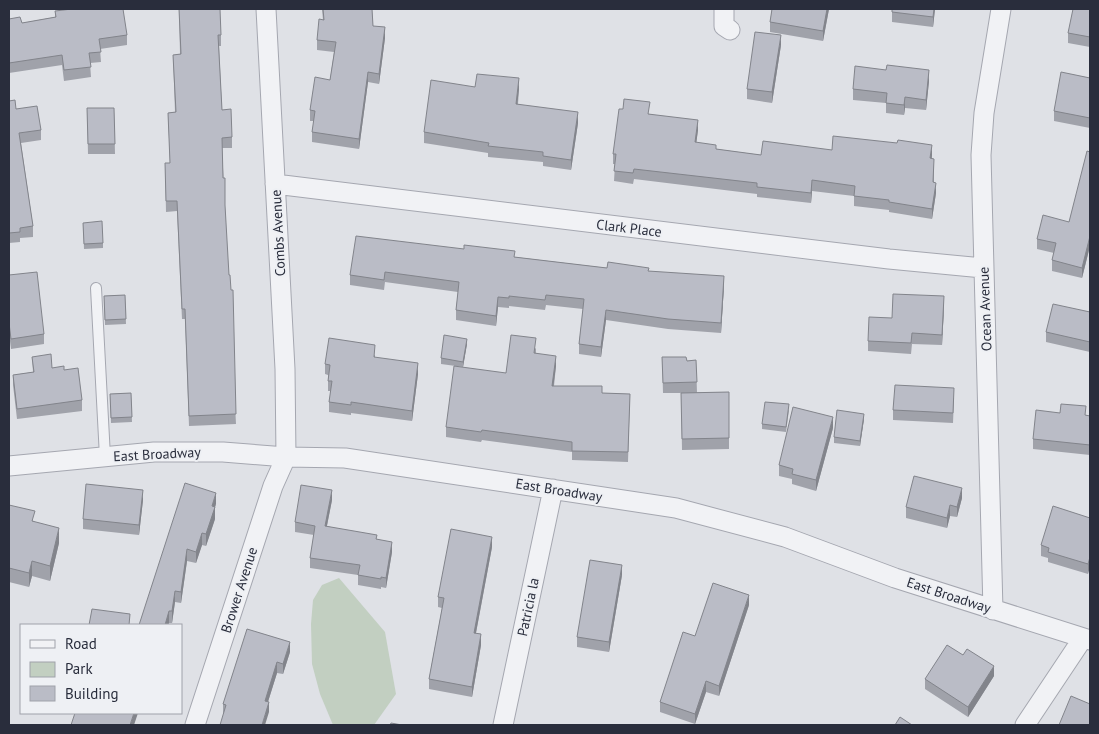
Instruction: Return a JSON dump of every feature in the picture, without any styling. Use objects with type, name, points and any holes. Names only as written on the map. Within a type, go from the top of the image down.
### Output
[{"type":"street","name":"Combs Avenue","points":[[266,9],[285,369],[286,457]]},
{"type":"street","points":[[724,9],[724,26],[730,30]]},
{"type":"street","name":"Ocean Avenue","points":[[993,610],[981,155],[984,113],[1001,9]]},
{"type":"street","name":"Clark Place","points":[[275,184],[889,259],[983,268]]},
{"type":"street","name":"East Broadway","points":[[9,466],[154,452],[223,452],[286,457],[345,458],[676,508],[785,537],[895,578],[1087,639]]},
{"type":"street","name":"Brower Avenue","points":[[195,725],[273,486],[286,457]]},
{"type":"street","name":"Patricia la","points":[[503,725],[552,489]]},
{"type":"street","points":[[1025,725],[1087,639]]},
{"type":"lane","points":[[96,288],[105,457]]},
{"type":"green space","points":[[339,578],[385,632],[396,694],[374,725],[333,725],[320,694],[312,664],[311,624],[313,600],[322,585]]},
{"type":"building","points":[[123,9],[127,35],[99,39],[101,52],[89,53],[91,67],[64,70],[62,55],[9,63],[9,19],[20,17],[22,23],[56,17],[55,11]]},
{"type":"building","points":[[179,9],[220,9],[221,35],[218,35],[222,110],[231,109],[232,137],[222,138],[229,275],[231,290],[233,290],[236,414],[189,416],[185,309],[182,309],[177,201],[166,201],[165,163],[170,163],[168,113],[176,112],[173,55],[181,54]]},
{"type":"building","points":[[323,9],[372,9],[373,26],[385,27],[379,74],[368,72],[359,139],[312,132],[315,111],[310,110],[315,77],[330,80],[336,42],[317,40],[319,19],[324,20]]},
{"type":"building","points":[[772,9],[827,9],[823,31],[770,22]]},
{"type":"building","points":[[892,9],[934,9],[933,17],[892,12]]},
{"type":"building","points":[[1073,9],[1090,9],[1090,37],[1068,33]]},
{"type":"building","points":[[755,32],[781,35],[772,92],[747,89]]},
{"type":"building","points":[[887,65],[929,70],[926,100],[905,97],[904,105],[886,103],[887,93],[853,89],[855,66],[886,70]]},
{"type":"building","points":[[1061,72],[1090,78],[1090,118],[1054,111]]},
{"type":"building","points":[[477,74],[519,78],[516,104],[578,112],[571,160],[543,156],[543,152],[488,146],[489,143],[424,132],[431,80],[475,87]]},
{"type":"building","points":[[624,99],[650,102],[648,114],[698,120],[695,142],[716,145],[716,149],[761,155],[763,141],[832,150],[833,136],[897,143],[898,140],[932,145],[930,158],[934,159],[933,182],[936,183],[932,209],[889,202],[889,200],[854,196],[855,186],[812,180],[811,193],[757,187],[757,183],[634,169],[633,173],[614,171],[616,154],[613,154],[619,109],[623,109]]},
{"type":"building","points":[[15,100],[16,109],[37,106],[41,130],[19,133],[33,226],[20,228],[20,232],[9,233],[9,101]]},
{"type":"building","points":[[87,108],[114,108],[115,144],[88,144]]},
{"type":"building","points":[[1087,151],[1090,152],[1090,236],[1082,268],[1052,260],[1056,243],[1037,239],[1043,215],[1069,222]]},
{"type":"building","points":[[102,221],[103,243],[84,244],[83,223]]},
{"type":"building","points":[[356,236],[464,249],[464,245],[515,251],[514,257],[607,268],[608,262],[649,268],[648,271],[724,276],[721,323],[668,319],[606,310],[601,347],[579,344],[584,299],[546,295],[545,300],[509,296],[509,298],[498,297],[496,316],[456,310],[459,282],[385,272],[384,280],[350,275]]},
{"type":"building","points":[[37,272],[44,334],[11,339],[9,275]]},
{"type":"building","points":[[893,294],[944,296],[942,335],[912,333],[911,343],[868,341],[869,317],[892,318]]},
{"type":"building","points":[[125,295],[126,319],[105,320],[104,296]]},
{"type":"building","points":[[1053,304],[1090,312],[1090,342],[1046,332]]},
{"type":"building","points":[[444,335],[467,339],[463,362],[441,358]]},
{"type":"building","points":[[511,335],[536,338],[534,353],[556,356],[552,386],[602,386],[602,393],[630,394],[628,452],[572,451],[572,442],[446,427],[454,366],[506,373]]},
{"type":"building","points":[[329,338],[375,345],[374,357],[418,363],[412,411],[351,402],[351,405],[329,402],[332,381],[328,381],[330,365],[325,364]]},
{"type":"building","points":[[51,354],[52,368],[64,366],[64,370],[78,368],[82,400],[17,409],[13,375],[34,372],[32,357]]},
{"type":"building","points":[[662,357],[686,357],[687,361],[696,360],[697,382],[663,383]]},
{"type":"building","points":[[895,385],[954,388],[953,413],[893,410]]},
{"type":"building","points":[[729,392],[729,438],[682,439],[681,393]]},
{"type":"building","points":[[131,393],[132,417],[111,418],[110,394]]},
{"type":"building","points":[[765,402],[789,404],[786,427],[762,424]]},
{"type":"building","points":[[1061,404],[1086,406],[1085,415],[1090,416],[1090,445],[1033,439],[1036,410],[1060,413]]},
{"type":"building","points":[[793,407],[833,417],[816,480],[792,474],[793,469],[779,465]]},
{"type":"building","points":[[837,410],[864,414],[860,441],[834,437]]},
{"type":"building","points":[[914,476],[962,488],[957,507],[950,505],[947,518],[906,507]]},
{"type":"building","points":[[185,483],[216,493],[212,506],[215,507],[206,534],[202,533],[196,552],[187,549],[181,592],[175,591],[172,611],[169,611],[165,624],[139,624]]},
{"type":"building","points":[[86,484],[143,490],[139,525],[83,519]]},
{"type":"building","points":[[301,485],[332,490],[325,526],[377,535],[376,539],[392,542],[386,578],[381,577],[381,579],[358,575],[360,565],[310,558],[315,526],[295,522]]},
{"type":"building","points":[[9,505],[35,511],[32,521],[59,528],[50,566],[32,561],[29,573],[9,568]]},
{"type":"building","points":[[1053,506],[1090,518],[1090,557],[1088,564],[1048,552],[1049,548],[1041,545]]},
{"type":"building","points":[[451,529],[492,537],[474,633],[481,634],[472,687],[429,679],[444,598],[438,597]]},
{"type":"building","points":[[590,560],[622,565],[609,642],[577,637]]},
{"type":"building","points":[[713,583],[749,595],[719,686],[706,681],[695,714],[660,702],[683,632],[695,636]]},
{"type":"building","points":[[92,609],[130,614],[129,624],[89,624]]},
{"type":"building","points":[[247,629],[290,642],[283,664],[277,662],[265,701],[269,702],[262,725],[220,725],[226,705],[223,704]]},
{"type":"building","points":[[947,645],[963,655],[967,649],[994,666],[968,707],[925,679]]},
{"type":"building","points":[[1071,696],[1090,704],[1090,725],[1059,725]]},
{"type":"building","points":[[75,714],[134,714],[130,725],[71,725]]},
{"type":"building","points":[[900,717],[912,725],[895,725]]}]
